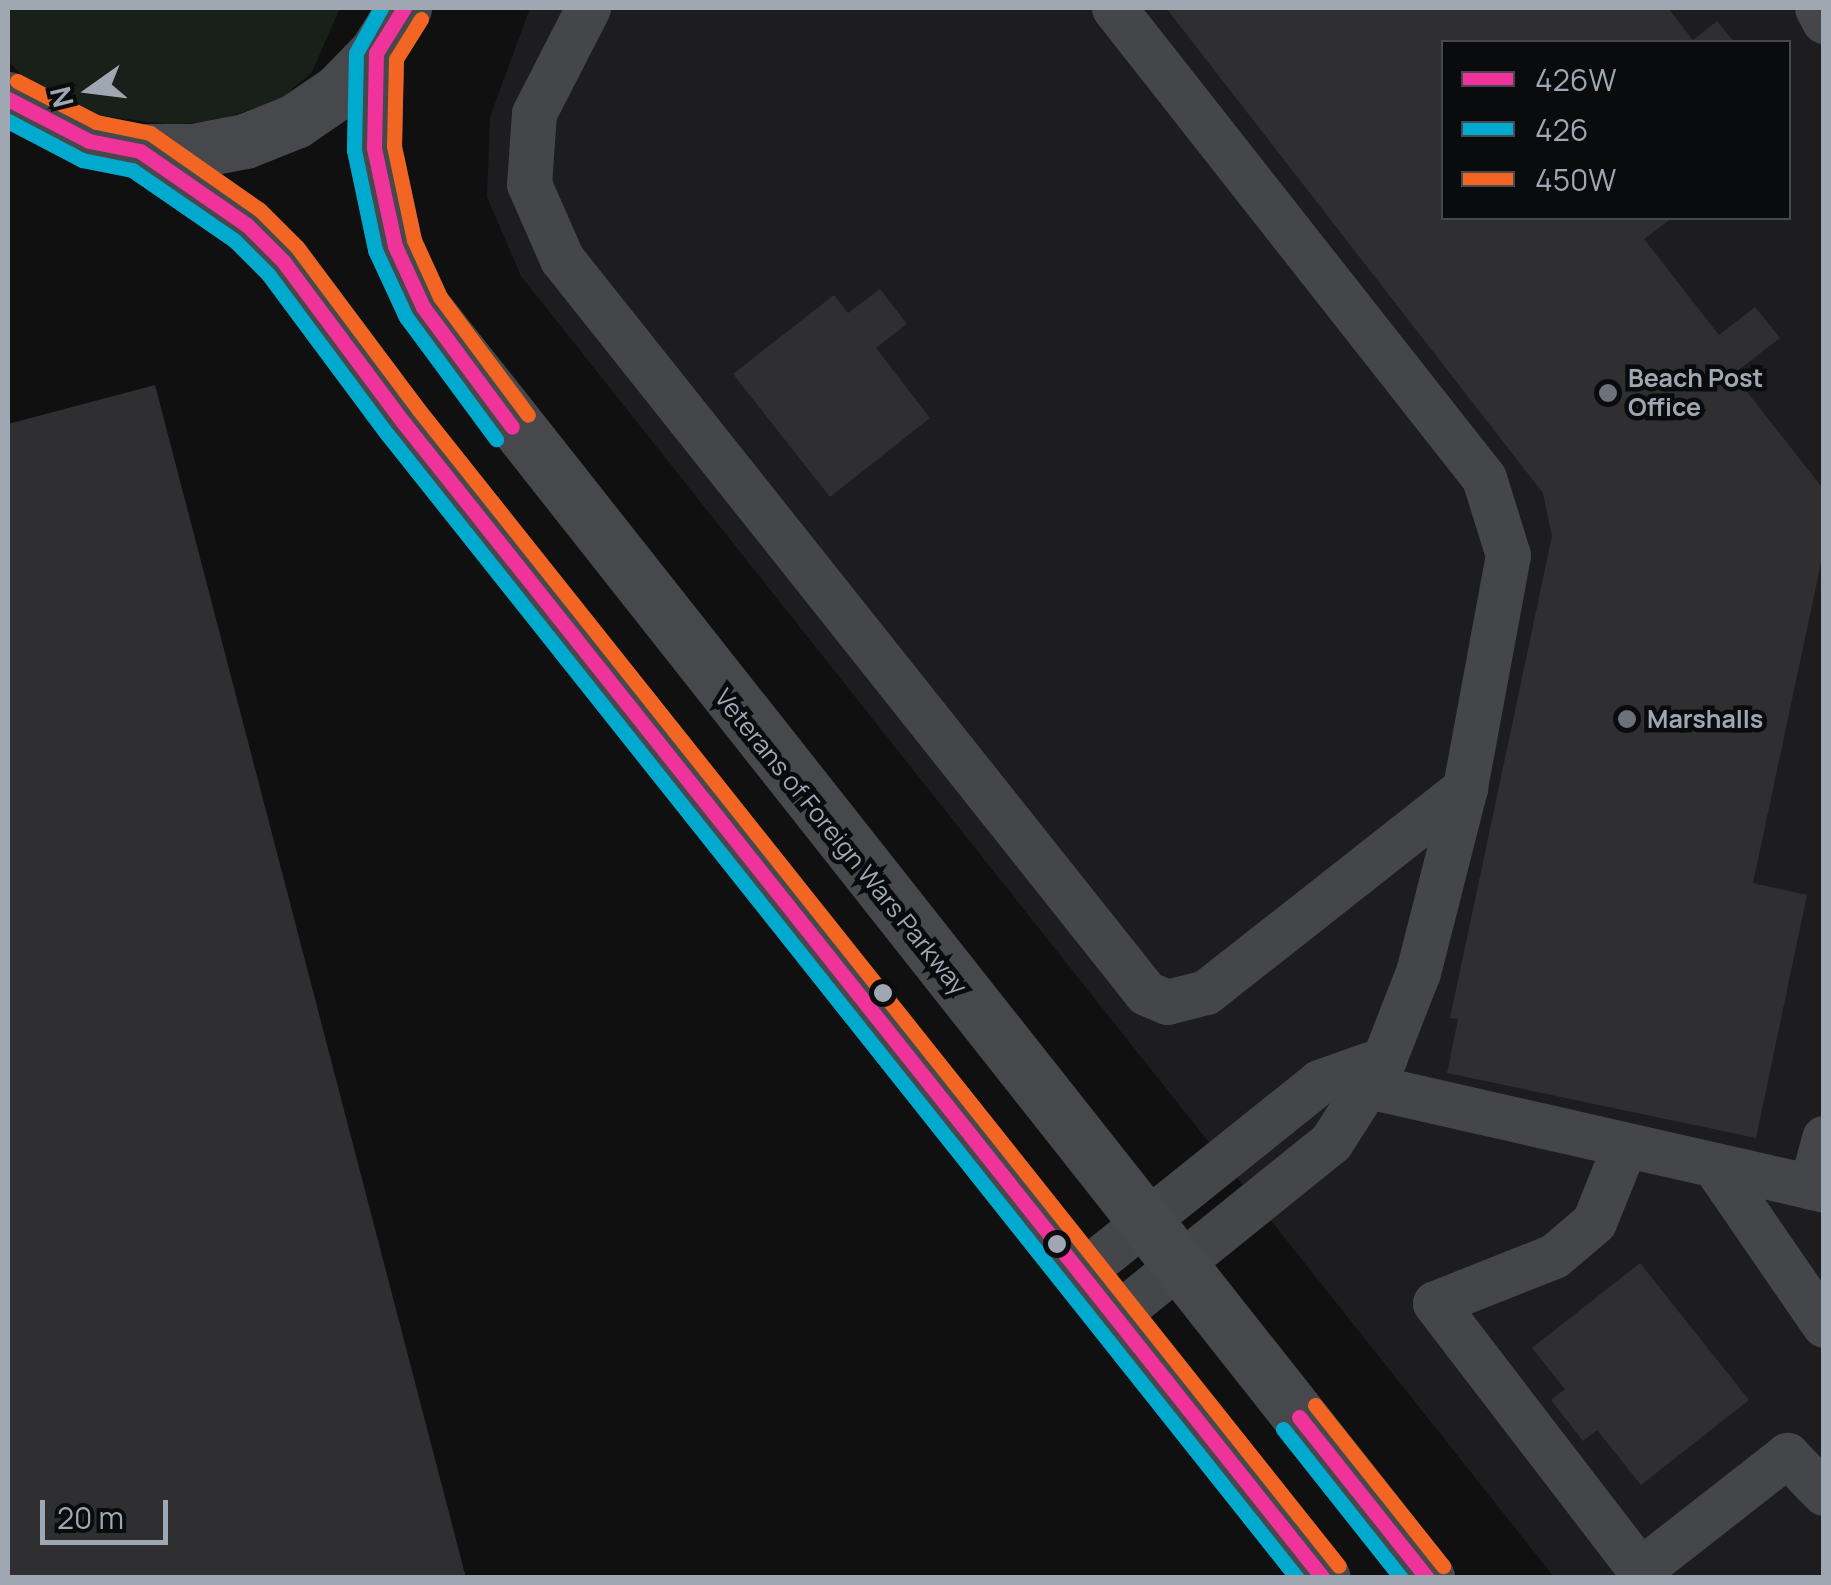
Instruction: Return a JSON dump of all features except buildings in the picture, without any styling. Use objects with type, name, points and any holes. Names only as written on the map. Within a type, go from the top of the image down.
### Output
[{"type":"highway","points":[[8,99],[89,140],[140,151],[193,152],[245,141],[294,121],[339,91],[376,54],[404,8]]},
{"type":"highway","name":"Veterans of Foreign Wars Parkway","points":[[376,54],[374,148],[395,246],[423,307],[1427,1578]]},
{"type":"highway","points":[[140,151],[247,225],[283,261],[403,422],[1323,1578]]},
{"type":"lane","points":[[588,8],[534,113],[530,184],[562,258],[1146,993],[1167,1002],[1206,992],[1464,788]]},
{"type":"lane","points":[[1114,8],[1484,478],[1508,555],[1464,788],[1418,972],[1376,1072],[1331,1142],[1116,1316]]},
{"type":"lane","points":[[1816,8],[1824,21]]},
{"type":"lane","points":[[1082,1273],[1318,1082],[1376,1072],[1625,1144],[1817,1188],[1824,1138]]},
{"type":"lane","points":[[1625,1144],[1594,1222],[1554,1256],[1435,1303],[1644,1574],[1786,1455],[1824,1493]]},
{"type":"lane","points":[[1714,1165],[1824,1325]]},
{"type":"shaded area","points":[[8,8],[340,8],[312,72],[281,99],[220,120],[172,125],[97,115],[29,83],[8,61]]},
{"type":"shaded area","points":[[530,8],[1823,8],[1823,1577],[1554,1577],[521,276],[487,197],[490,117]]},
{"type":"transit line","name":"426","points":[[381,8],[356,53],[354,150],[375,250],[406,317],[496,439]]},
{"type":"transit line","name":"426W","points":[[404,8],[376,53],[374,148],[395,246],[423,307],[512,427]]},
{"type":"transit line","name":"450W","points":[[421,19],[396,59],[394,146],[414,240],[440,297],[528,415]]},
{"type":"transit line","name":"450W","points":[[17,81],[96,122],[150,133],[260,210],[297,247],[419,410],[1339,1566]]},
{"type":"transit line","name":"426W","points":[[8,99],[89,141],[140,151],[247,225],[283,261],[403,422],[1323,1578]]},
{"type":"transit line","name":"426","points":[[8,121],[82,160],[132,170],[234,240],[268,274],[387,434],[1297,1578]]},
{"type":"transit line","name":"450W","points":[[1315,1405],[1443,1566]]},
{"type":"transit line","name":"426W","points":[[1299,1417],[1427,1578]]},
{"type":"transit line","name":"426","points":[[1283,1429],[1401,1578]]},
{"type":"place","name":"Beach Post Office","points":[[1608,393]]},
{"type":"place","name":"Marshalls","points":[[1627,719]]}]
